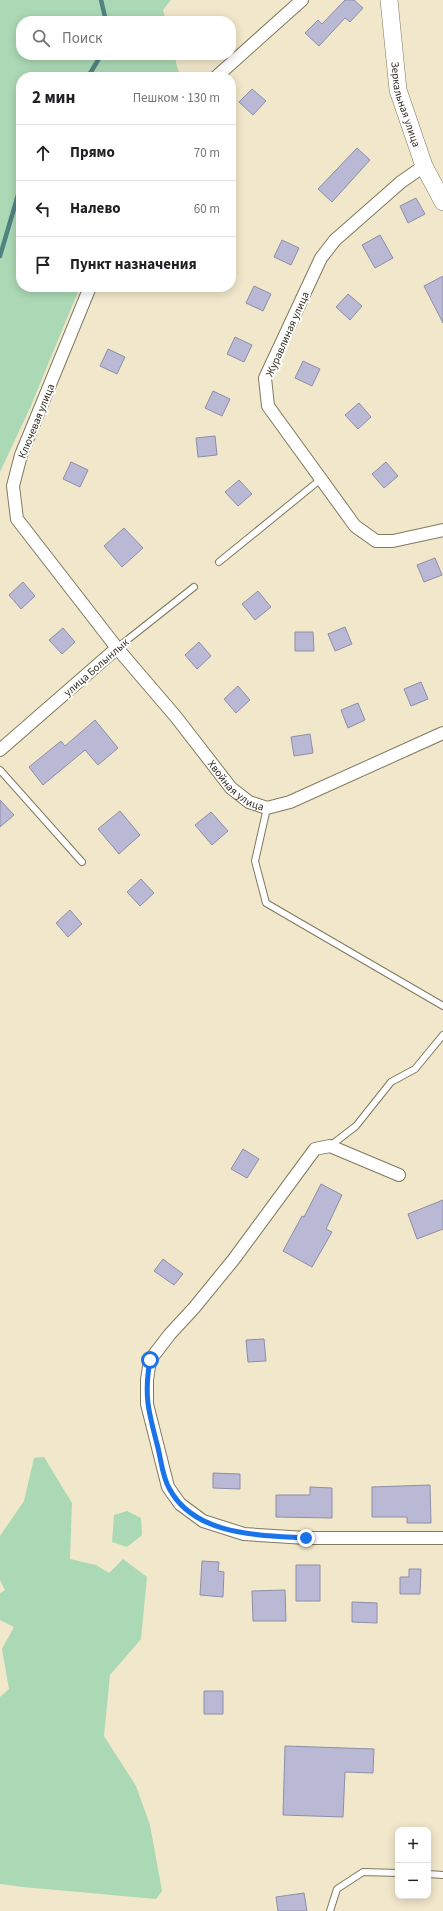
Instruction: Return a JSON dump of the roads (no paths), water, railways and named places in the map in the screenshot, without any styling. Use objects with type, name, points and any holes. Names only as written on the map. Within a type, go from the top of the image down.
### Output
[{"type":"street","points":[[236,59],[302,0]]},
{"type":"street","name":"Зеркальная улица","points":[[389,0],[398,90],[424,166],[443,202]]},
{"type":"street","points":[[222,72],[235,60]]},
{"type":"street","name":"Журавлиная улица","points":[[424,166],[395,187],[335,240],[321,258],[265,378],[268,406],[355,526],[376,541],[393,541],[443,530]]},
{"type":"street","name":"Ключевая улица","points":[[88,292],[21,455],[13,486],[17,519],[117,648]]},
{"type":"street","name":"улица Болынлык","points":[[0,750],[117,648]]},
{"type":"street","name":"Хвойная улица","points":[[117,648],[176,716],[231,788],[249,802],[267,808],[290,802],[443,733]]},
{"type":"street","points":[[399,1175],[330,1146],[315,1149],[234,1259],[194,1308],[170,1334],[150,1360],[147,1380],[147,1404],[168,1487],[180,1504],[203,1521],[244,1534],[306,1538],[443,1538]]},
{"type":"lane","points":[[219,562],[321,479]]},
{"type":"lane","name":"улица Болынлык","points":[[117,648],[194,587]]},
{"type":"lane","points":[[0,770],[82,862]]},
{"type":"lane","points":[[267,808],[255,861],[266,903],[443,1006]]},
{"type":"lane","points":[[330,1146],[356,1126],[391,1082],[414,1069],[443,1035]]},
{"type":"lane","points":[[330,1911],[337,1889],[363,1872],[395,1873]]},
{"type":"lane","points":[[431,1874],[443,1875]]},
{"type":"waterway","points":[[101,0],[105,16]]},
{"type":"waterway","points":[[91,72],[98,60]]},
{"type":"waterway","points":[[0,256],[16,202]]}]
